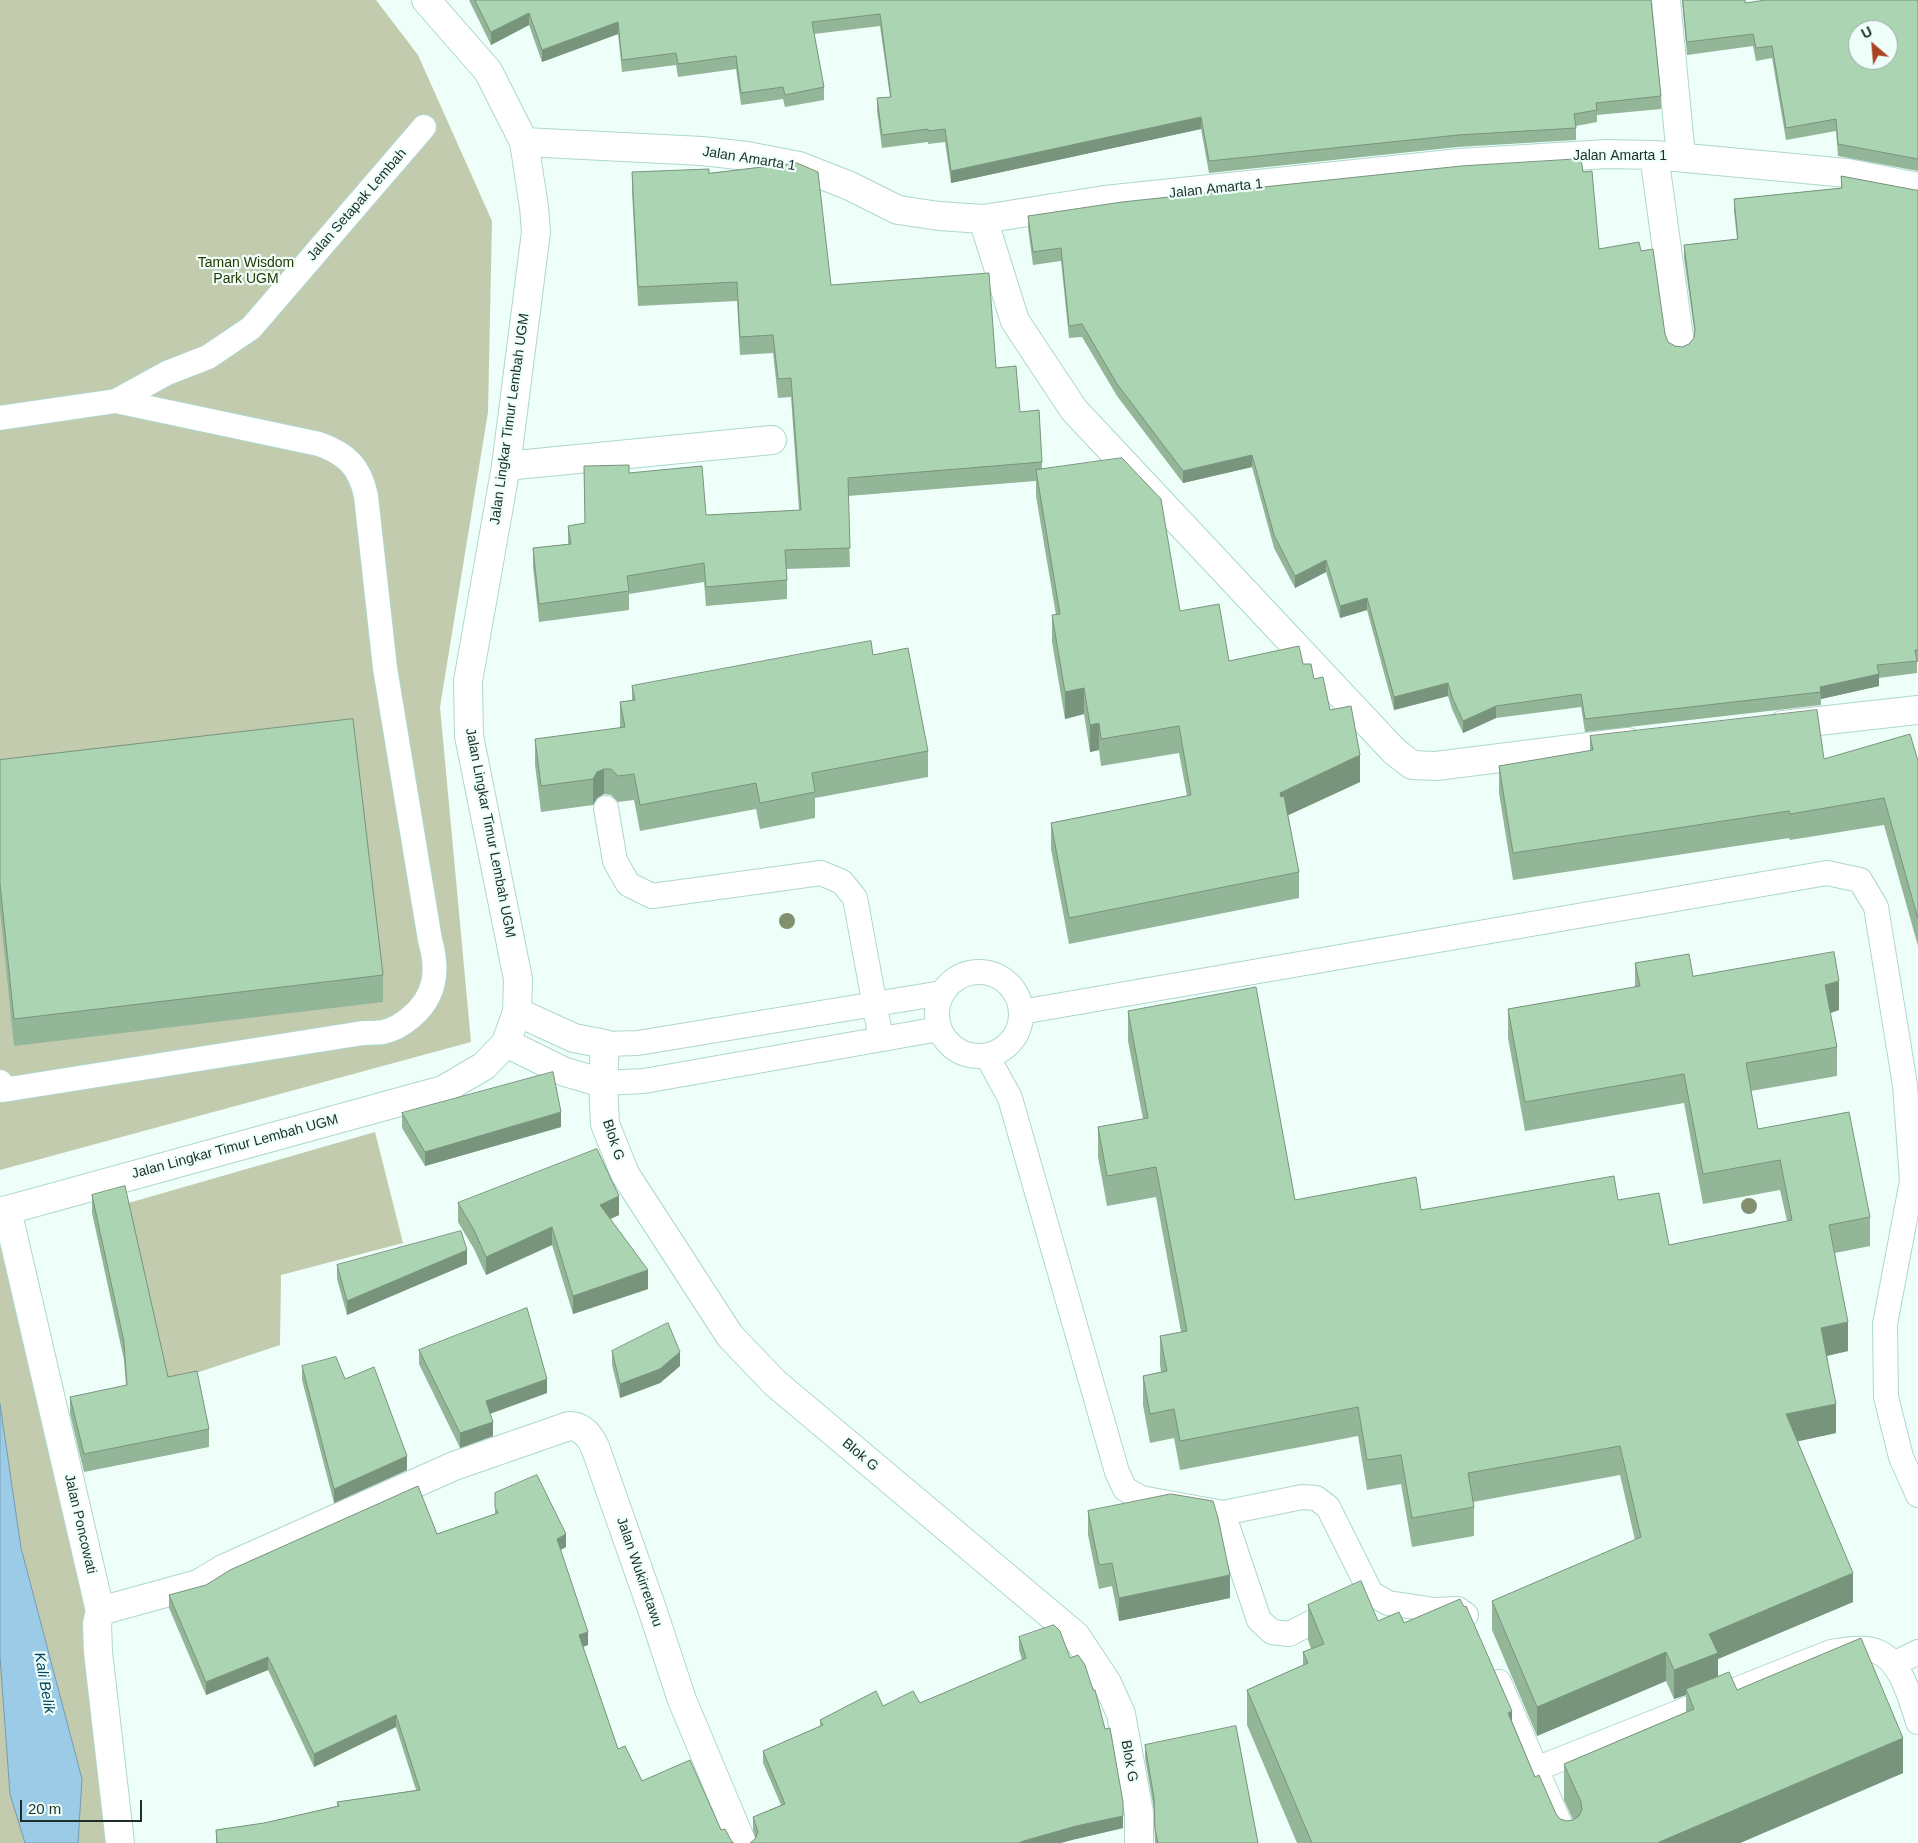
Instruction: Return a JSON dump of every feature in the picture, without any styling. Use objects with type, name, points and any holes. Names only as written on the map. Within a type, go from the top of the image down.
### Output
[{"type":"street","name":"Jalan Lingkar Timur Lembah UGM","points":[[3,1211],[443,1090],[484,1066],[506,1043],[517,1012],[518,979],[469,736],[468,680],[506,466],[536,232],[534,207],[524,142],[488,71],[426,0]]},
{"type":"street","points":[[1666,0],[1681,157]]},
{"type":"street","name":"Jalan Amarta 1","points":[[524,142],[702,151],[747,156],[799,166],[850,186],[898,210],[939,216],[983,219],[1105,200],[1460,163],[1607,154],[1681,157],[1847,173],[1918,187]]},
{"type":"street","points":[[1654,155],[1680,344]]},
{"type":"street","points":[[983,219],[1015,321],[1074,410],[1394,751],[1412,765],[1436,766],[1649,740]]},
{"type":"street","points":[[506,466],[772,440]]},
{"type":"street","points":[[1756,728],[1918,710]]},
{"type":"street","points":[[517,1012],[574,1038],[605,1044]]},
{"type":"street","points":[[506,1043],[565,1072],[603,1082]]},
{"type":"street","name":"Blok G","points":[[605,1044],[603,1082],[605,1124],[625,1174],[730,1336],[775,1383],[1076,1636],[1081,1643],[1107,1683],[1121,1714],[1139,1813],[1139,1843]]},
{"type":"street","name":"Jalan Poncowati","points":[[3,1211],[100,1612],[97,1624],[98,1652],[120,1843]]},
{"type":"street","name":"Jalan Wukirretawu","points":[[100,1612],[198,1584],[223,1569],[454,1466],[569,1426],[576,1426],[588,1436],[597,1453],[682,1700],[742,1843]]},
{"type":"lane","name":"Jalan Setapak Lembah","points":[[0,418],[116,400],[167,373],[208,357],[251,328],[424,127]]},
{"type":"lane","points":[[0,1082],[4,1090],[384,1032],[403,1024],[420,1010],[430,994],[435,977],[435,958],[430,940],[386,668],[366,496],[358,471],[350,461],[336,450],[318,444],[116,400]]},
{"type":"lane","points":[[606,808],[615,861],[628,884],[652,896],[821,873],[842,882],[855,898],[881,1039]]},
{"type":"lane","points":[[1021,1012],[1827,873],[1860,880],[1876,907],[1912,1083],[1912,1181],[1885,1324],[1886,1398],[1901,1457],[1918,1495]]},
{"type":"lane","points":[[979,971],[994,974],[1008,983],[1018,996],[1021,1012],[1020,1027],[1013,1040],[1002,1050],[987,1056],[972,1056],[958,1052],[946,1042],[939,1029],[936,1016],[937,1005],[942,993],[949,984],[963,974],[979,971]]},
{"type":"lane","points":[[605,1044],[638,1043],[942,993]]},
{"type":"lane","points":[[603,1082],[644,1081],[939,1029]]},
{"type":"lane","points":[[987,1056],[1010,1098],[1117,1472],[1126,1489],[1141,1498],[1223,1513],[1302,1497],[1316,1498],[1328,1507],[1371,1593],[1388,1603],[1435,1610],[1458,1609],[1472,1619],[1480,1637]]},
{"type":"lane","points":[[1223,1513],[1259,1620],[1272,1632],[1289,1634],[1371,1593]]},
{"type":"lane","points":[[1536,1768],[1831,1652],[1856,1650],[1878,1652],[1894,1664],[1910,1695],[1918,1722]]},
{"type":"lane","points":[[1894,1664],[1918,1652]]},
{"type":"lane","points":[[1491,1663],[1568,1843]]},
{"type":"green space","name":"Taman Wisdom Park UGM","points":[[0,0],[376,0],[418,55],[492,221],[488,412],[440,707],[471,1042],[0,1170]]},
{"type":"green space","points":[[375,1132],[403,1243],[281,1275],[280,1345],[166,1383],[125,1204]]},
{"type":"green space","points":[[0,1214],[72,1521],[117,1843],[0,1843]]},
{"type":"water","name":"Kali Belik","points":[[0,1404],[21,1548],[82,1779],[78,1843],[25,1843],[10,1794],[0,1657]]},
{"type":"building","points":[[475,0],[1651,0],[1661,96],[1596,103],[1597,110],[1574,114],[1576,128],[1458,135],[1209,161],[1201,117],[951,171],[945,129],[928,131],[928,129],[882,135],[877,98],[891,97],[880,14],[812,22],[824,87],[785,95],[783,87],[741,93],[736,56],[678,64],[676,53],[622,60],[618,22],[542,50],[529,13],[491,32]]},
{"type":"building","points":[[1683,0],[1745,0],[1745,3],[1766,0],[1918,0],[1918,159],[1838,144],[1836,119],[1786,128],[1772,46],[1756,48],[1753,34],[1687,42]]},
{"type":"building","points":[[1581,159],[1583,172],[1592,171],[1599,249],[1639,242],[1641,251],[1653,249],[1665,334],[1668,342],[1682,347],[1689,344],[1694,338],[1695,330],[1684,245],[1738,239],[1734,199],[1842,188],[1841,176],[1918,190],[1918,650],[1915,650],[1917,661],[1877,665],[1879,674],[1820,687],[1821,692],[1585,719],[1581,694],[1496,706],[1463,721],[1448,683],[1394,697],[1367,598],[1340,606],[1326,560],[1295,576],[1274,535],[1252,455],[1183,471],[1117,384],[1082,324],[1069,326],[1061,248],[1033,252],[1028,216],[1122,202],[1461,166]]},
{"type":"building","points":[[797,163],[818,172],[831,285],[989,273],[996,368],[1016,366],[1020,412],[1039,410],[1042,462],[848,478],[850,548],[785,550],[787,580],[706,587],[704,563],[627,576],[629,591],[539,604],[533,548],[571,544],[568,526],[585,523],[584,466],[629,465],[629,473],[702,466],[706,515],[801,510],[791,378],[778,379],[773,335],[740,337],[737,282],[638,287],[632,172],[709,169],[709,173]]},
{"type":"building","points":[[1122,458],[1161,499],[1180,611],[1219,604],[1229,661],[1299,646],[1303,664],[1311,664],[1314,679],[1323,677],[1330,710],[1351,706],[1360,755],[1280,793],[1281,797],[1284,796],[1299,872],[1069,918],[1051,823],[1191,795],[1179,726],[1101,739],[1099,723],[1090,725],[1084,688],[1065,692],[1052,615],[1060,614],[1036,470]]},
{"type":"building","points":[[871,641],[873,655],[908,648],[928,751],[812,773],[815,792],[760,803],[756,783],[640,805],[634,774],[618,776],[611,769],[597,772],[593,779],[541,786],[535,739],[625,727],[620,702],[635,700],[632,686]]},
{"type":"building","points":[[1817,710],[1824,759],[1910,734],[1918,761],[1918,919],[1884,798],[1790,814],[1789,811],[1513,853],[1499,766],[1593,750],[1590,736]]},
{"type":"building","points":[[353,719],[383,975],[14,1019],[0,884],[0,760]]},
{"type":"building","points":[[1834,952],[1839,981],[1825,985],[1837,1047],[1746,1063],[1758,1129],[1849,1112],[1870,1217],[1829,1225],[1848,1322],[1821,1328],[1836,1404],[1786,1414],[1853,1573],[1709,1634],[1718,1653],[1674,1670],[1666,1652],[1537,1707],[1492,1601],[1641,1537],[1620,1446],[1468,1473],[1474,1507],[1412,1518],[1401,1455],[1367,1460],[1358,1407],[1180,1441],[1174,1409],[1150,1414],[1143,1376],[1167,1371],[1160,1336],[1187,1331],[1156,1167],[1107,1176],[1098,1127],[1148,1118],[1128,1011],[1256,987],[1295,1200],[1416,1177],[1421,1210],[1614,1176],[1618,1200],[1659,1193],[1669,1245],[1792,1220],[1780,1160],[1703,1174],[1684,1074],[1525,1102],[1508,1009],[1640,986],[1635,963],[1689,954],[1693,976]]},
{"type":"building","points":[[553,1072],[561,1112],[425,1152],[402,1113]]},
{"type":"building","points":[[597,1149],[619,1196],[600,1205],[648,1270],[573,1296],[552,1227],[486,1257],[474,1230],[458,1203]]},
{"type":"building","points":[[125,1186],[168,1377],[197,1371],[209,1429],[84,1454],[70,1397],[127,1385],[124,1342],[92,1195]]},
{"type":"building","points":[[461,1231],[467,1250],[347,1301],[337,1265]]},
{"type":"building","points":[[527,1308],[547,1379],[486,1401],[493,1422],[460,1433],[419,1350]]},
{"type":"building","points":[[668,1323],[680,1352],[660,1369],[620,1384],[612,1351]]},
{"type":"building","points":[[336,1357],[345,1379],[374,1367],[407,1456],[334,1489],[302,1366]]},
{"type":"building","points":[[537,1475],[566,1534],[557,1539],[588,1632],[579,1635],[618,1749],[625,1746],[642,1781],[690,1760],[721,1830],[725,1829],[734,1843],[217,1843],[216,1830],[264,1823],[339,1806],[337,1802],[420,1790],[396,1715],[314,1754],[268,1657],[206,1682],[169,1595],[206,1585],[230,1570],[418,1486],[437,1534],[498,1513],[495,1507],[495,1493]]},
{"type":"building","points":[[1171,1494],[1213,1501],[1230,1575],[1119,1598],[1112,1563],[1099,1565],[1088,1511]]},
{"type":"building","points":[[1361,1581],[1378,1621],[1399,1612],[1404,1623],[1460,1599],[1464,1607],[1466,1606],[1512,1711],[1508,1713],[1535,1777],[1539,1775],[1560,1819],[1573,1820],[1579,1816],[1582,1809],[1581,1802],[1564,1764],[1694,1709],[1686,1689],[1729,1672],[1737,1690],[1861,1638],[1903,1738],[1657,1843],[1312,1843],[1247,1690],[1308,1663],[1303,1652],[1324,1644],[1308,1605]]},
{"type":"building","points":[[1054,1625],[1060,1631],[1070,1658],[1078,1655],[1085,1665],[1093,1690],[1095,1690],[1105,1729],[1110,1728],[1123,1802],[1123,1816],[1076,1826],[1020,1843],[750,1843],[755,1839],[758,1832],[753,1817],[785,1804],[763,1751],[823,1725],[820,1720],[876,1691],[883,1706],[913,1691],[920,1703],[1026,1658],[1019,1637]]},
{"type":"building","points":[[1236,1726],[1258,1843],[1158,1843],[1155,1829],[1154,1798],[1145,1745]]}]
